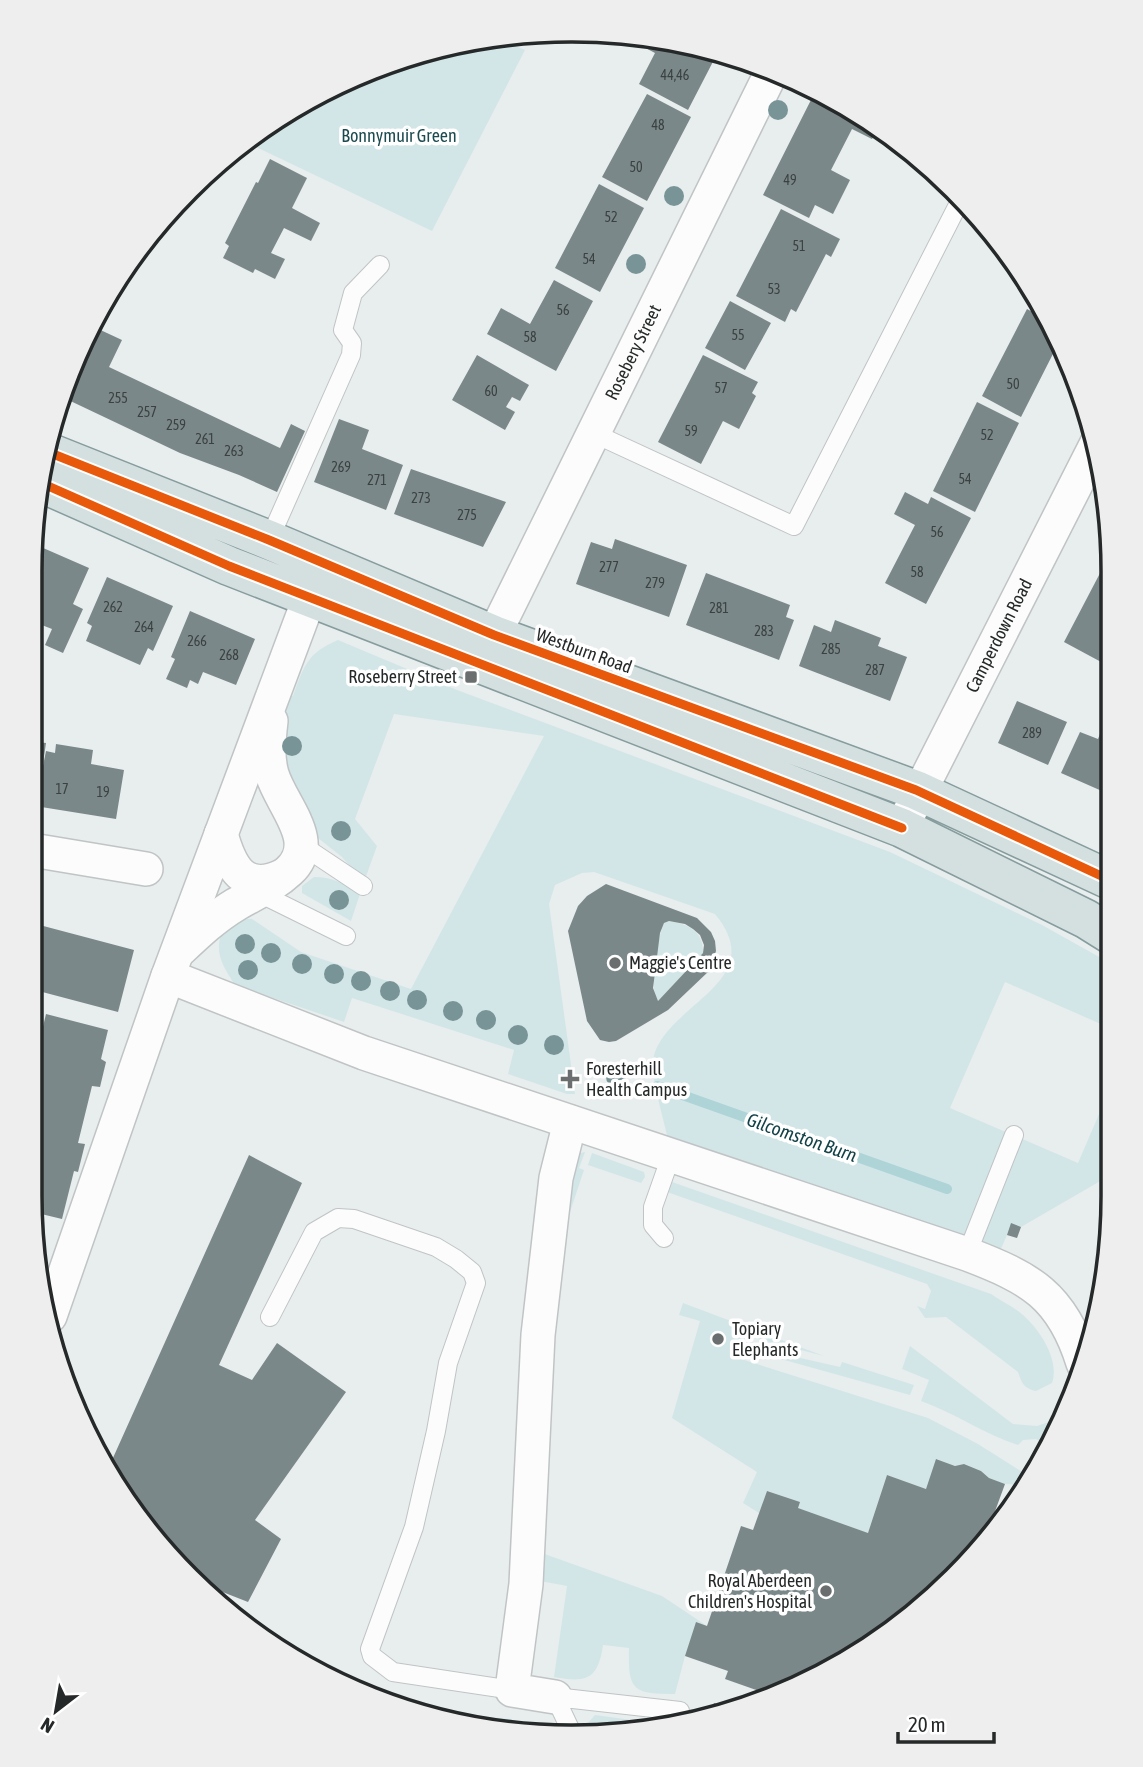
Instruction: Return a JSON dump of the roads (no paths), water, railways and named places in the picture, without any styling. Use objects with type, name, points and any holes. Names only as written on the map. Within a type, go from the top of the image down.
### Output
[{"type":"main road","name":"Westburn Road","points":[[55,455],[269,540],[316,580],[902,828],[1101,928]]},
{"type":"main road","name":"Westburn Road","points":[[49,487],[229,566],[316,580],[494,635],[920,792],[1101,875]]},
{"type":"street","name":"Rosebery Street","points":[[494,635],[768,80]]},
{"type":"street","name":"Camperdown Road","points":[[902,828],[1089,459]]},
{"type":"street","points":[[54,1306],[172,965],[316,580]]},
{"type":"street","points":[[172,965],[220,915],[270,884],[299,860],[303,846],[301,833],[271,772],[269,738],[276,685]]},
{"type":"street","points":[[221,834],[228,859],[236,870],[247,878],[258,882],[271,882],[270,884]]},
{"type":"street","points":[[42,852],[146,869]]},
{"type":"street","points":[[172,965],[364,1053],[1012,1271],[1052,1300],[1078,1348]]},
{"type":"street","points":[[555,1696],[512,1690],[526,1584],[538,1335],[556,1178],[569,1122]]},
{"type":"lane","points":[[593,433],[794,526],[956,208]]},
{"type":"lane","points":[[269,540],[351,355],[352,343],[343,330],[353,293],[380,265]]},
{"type":"lane","points":[[303,846],[363,886]]},
{"type":"lane","points":[[270,884],[346,936]]},
{"type":"lane","points":[[967,1254],[1014,1135]]},
{"type":"lane","points":[[664,1238],[653,1225],[653,1207],[671,1156]]},
{"type":"lane","points":[[270,1317],[314,1232],[338,1218],[354,1219],[436,1247],[472,1272],[476,1283],[448,1363],[414,1527],[370,1649],[372,1656],[393,1672],[512,1690]]},
{"type":"lane","points":[[555,1696],[680,1711]]},
{"type":"lane","points":[[555,1696],[568,1725]]},
{"type":"waterway","name":"Gilcomston Burn","points":[[657,1086],[947,1189]]},
{"type":"place","name":"Roseberry Street","points":[[471,677]]},
{"type":"place","name":"Maggie's Centre","points":[[615,963]]},
{"type":"place","name":"Foresterhill Health Campus","points":[[570,1079]]},
{"type":"place","name":"Topiary Elephants","points":[[718,1339]]},
{"type":"place","name":"Royal Aberdeen Children's Hospital","points":[[826,1591]]},
{"type":"park label","name":"Bonnymuir Green","points":[[399,136]]}]
